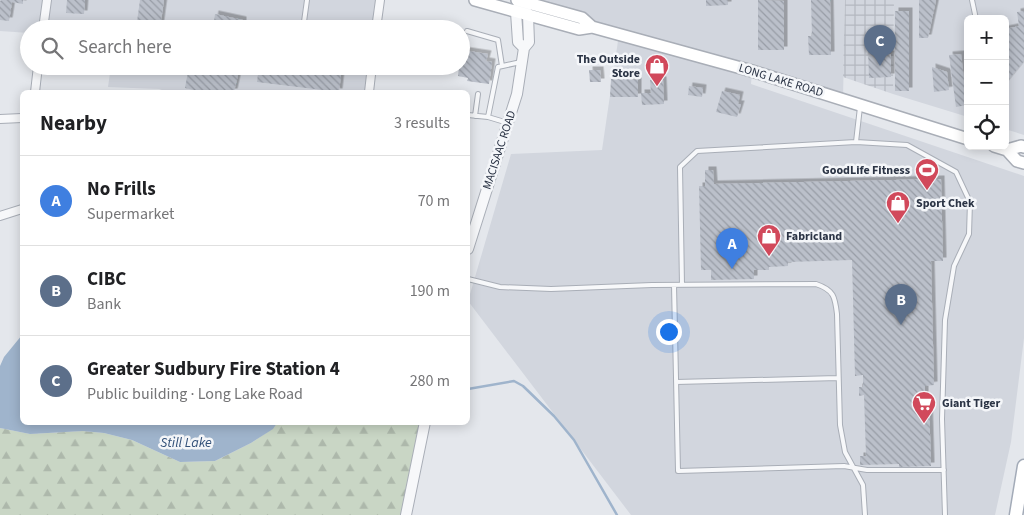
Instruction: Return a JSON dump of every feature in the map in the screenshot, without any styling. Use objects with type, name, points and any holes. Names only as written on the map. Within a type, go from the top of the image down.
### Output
[{"type":"main road","name":"LONG LAKE ROAD","points":[[475,0],[519,3],[582,18],[592,27]]},
{"type":"main road","name":"LONG LAKE ROAD","points":[[519,3],[528,15],[580,29],[592,27],[752,70],[964,138]]},
{"type":"main road","points":[[1009,149],[1024,147]]},
{"type":"main road","points":[[1007,150],[1017,161],[1024,164]]},
{"type":"main road","points":[[1016,515],[1024,466]]},
{"type":"street","points":[[44,20],[46,0]]},
{"type":"street","points":[[377,20],[380,0]]},
{"type":"street","name":"MACISAAC ROAD","points":[[519,3],[518,42],[524,48]]},
{"type":"street","name":"MACISAAC ROAD","points":[[470,243],[517,94],[524,48],[528,42],[528,15]]},
{"type":"street","points":[[35,90],[37,75]]},
{"type":"street","points":[[369,90],[371,75]]},
{"type":"street","points":[[0,119],[20,118]]},
{"type":"street","points":[[0,216],[20,209]]},
{"type":"street","points":[[406,515],[424,425]]},
{"type":"lane","points":[[304,20],[307,0]]},
{"type":"lane","points":[[975,15],[972,1],[979,0]]},
{"type":"lane","points":[[470,33],[498,40],[502,66]]},
{"type":"lane","points":[[488,117],[498,67],[523,62]]},
{"type":"lane","points":[[475,116],[478,94]]},
{"type":"lane","points":[[856,142],[861,105]]},
{"type":"lane","points":[[470,115],[488,117],[508,123]]},
{"type":"lane","points":[[682,285],[680,167],[696,151],[856,142],[907,145],[956,172],[970,202],[969,234],[954,266],[945,320],[942,419],[945,515]]},
{"type":"lane","points":[[470,280],[500,287],[551,290],[674,285],[816,284],[826,288],[835,297],[837,314],[840,425],[845,452],[863,485],[865,515]]},
{"type":"lane","points":[[674,285],[678,471],[844,466],[867,470],[944,470]]},
{"type":"lane","points":[[676,382],[838,378]]},
{"type":"shaded area","points":[[0,0],[379,0],[377,20],[20,20],[20,32],[0,31]]},
{"type":"shaded area","points":[[517,0],[845,0],[843,99],[752,71],[751,84],[1024,176],[1024,338],[1011,442],[995,515],[631,515],[470,304],[470,294],[511,154],[602,150],[619,34]]},
{"type":"shaded area","points":[[845,0],[894,0],[893,94],[843,77]]},
{"type":"shaded area","points":[[894,0],[1024,0],[1024,135],[1009,130],[1009,15],[964,15],[964,116],[893,94]]},
{"type":"shaded area","points":[[110,75],[371,75],[369,90],[162,90],[108,87]]},
{"type":"green space","points":[[275,425],[425,425],[406,515],[0,515],[0,428],[30,434],[83,431],[104,433],[132,440],[180,462],[215,461],[251,443]]},
{"type":"water","name":"Still Lake","points":[[20,337],[20,425],[276,425],[273,429],[251,443],[215,461],[180,462],[132,440],[104,433],[83,431],[30,434],[0,428],[0,366],[4,357]]},
{"type":"building","points":[[23,0],[23,4],[12,2],[9,21],[0,20],[0,1]]},
{"type":"building","points":[[67,0],[85,0],[84,14],[66,13]]},
{"type":"building","points":[[140,0],[164,0],[161,20],[137,20]]},
{"type":"building","points":[[706,0],[728,0],[728,5],[706,6]]},
{"type":"building","points":[[758,0],[784,1],[784,50],[758,50]]},
{"type":"building","points":[[811,0],[830,0],[831,55],[809,55],[808,36],[812,36]]},
{"type":"building","points":[[919,0],[936,0],[928,38],[919,38]]},
{"type":"building","points":[[895,11],[909,11],[909,91],[895,91]]},
{"type":"building","points":[[1024,11],[1024,61],[1009,79],[1009,28],[1019,26],[1017,12]]},
{"type":"building","points":[[215,14],[243,20],[214,20]]},
{"type":"building","points":[[868,49],[874,49],[875,54],[891,54],[891,77],[869,78]]},
{"type":"building","points":[[470,51],[488,54],[486,61],[492,62],[489,84],[467,81],[468,78],[458,76],[470,75]]},
{"type":"building","points":[[961,54],[964,80],[964,106],[956,107],[949,55]]},
{"type":"building","points":[[932,67],[947,72],[949,90],[934,92]]},
{"type":"building","points":[[589,70],[600,70],[601,82],[590,82]]},
{"type":"building","points":[[187,75],[238,75],[234,90],[194,90],[185,88]]},
{"type":"building","points":[[258,75],[341,75],[339,90],[323,90],[257,82]]},
{"type":"building","points":[[611,79],[638,80],[638,97],[610,97]]},
{"type":"building","name":"The Outside Store","points":[[650,80],[663,80],[664,104],[642,105],[641,93],[651,93]]},
{"type":"building","points":[[689,86],[703,88],[702,97],[688,95]]},
{"type":"building","points":[[722,91],[740,95],[738,104],[741,104],[737,117],[716,112]]},
{"type":"building","points":[[705,170],[713,170],[714,184],[941,179],[943,261],[931,261],[934,385],[925,386],[925,396],[929,402],[931,466],[899,467],[899,464],[860,465],[860,456],[866,456],[864,395],[859,396],[859,387],[863,387],[863,375],[855,376],[852,260],[788,262],[788,266],[769,267],[769,270],[754,270],[754,279],[711,280],[711,270],[701,270],[699,186],[705,186]]},
{"type":"waterway","points":[[470,389],[514,381],[523,386],[554,416],[574,440],[617,515]]},
{"type":"place","name":"Greater Sudbury Fire Station 4","points":[[880,66]]},
{"type":"place","name":"The Outside Store","points":[[657,87]]},
{"type":"place","name":"GoodLife Fitness","points":[[927,191]]},
{"type":"place","name":"Sport Chek","points":[[898,224]]},
{"type":"place","name":"Fabricland","points":[[769,257]]},
{"type":"place","name":"No Frills","points":[[732,269]]},
{"type":"place","name":"CIBC","points":[[901,325]]},
{"type":"place","name":"Giant Tiger","points":[[924,424]]}]
